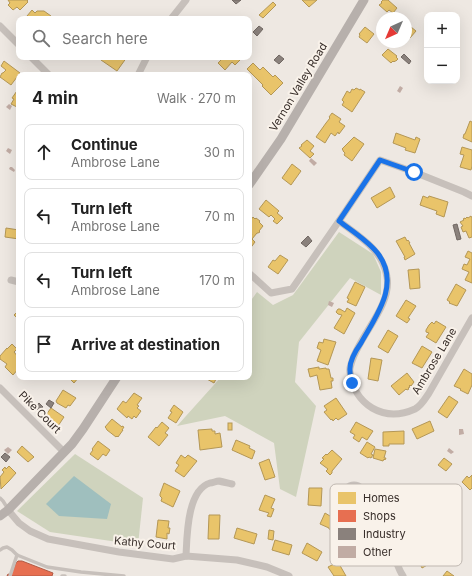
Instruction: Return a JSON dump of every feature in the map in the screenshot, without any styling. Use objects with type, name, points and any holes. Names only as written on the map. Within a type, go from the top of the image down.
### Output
[{"type":"main road","name":"Vernon Valley Road","points":[[252,181],[281,140],[364,0]]},
{"type":"main road","points":[[0,516],[8,510],[72,444],[115,380]]},
{"type":"street","points":[[173,16],[186,0]]},
{"type":"street","points":[[1,31],[16,44]]},
{"type":"street","points":[[34,60],[46,72]]},
{"type":"street","points":[[140,72],[146,60]]},
{"type":"street","points":[[252,276],[271,293],[292,289],[380,160],[414,172],[472,196]]},
{"type":"street","name":"Ambrose Lane","points":[[339,221],[370,245],[379,255],[388,279],[387,292],[380,308],[354,354],[349,370],[352,383],[358,396],[367,405],[377,412],[390,414],[416,408],[429,393],[472,318]]},
{"type":"street","points":[[10,280],[16,281]]},
{"type":"street","name":"Pike Court","points":[[0,388],[64,452]]},
{"type":"street","points":[[186,556],[189,518],[198,494],[206,485],[218,481],[232,484]]},
{"type":"street","name":"Kathy Court","points":[[8,510],[19,523],[30,531],[48,539],[119,552],[173,559],[186,556],[237,560],[267,567],[289,576]]},
{"type":"street","points":[[398,566],[403,576]]},
{"type":"lane","points":[[0,498],[8,510]]},
{"type":"lane","points":[[0,550],[7,547],[18,556],[47,567],[80,574],[124,576]]},
{"type":"lane","points":[[10,576],[18,556]]},
{"type":"green space","points":[[339,232],[373,254],[381,272],[381,295],[350,278],[299,342],[295,382],[316,406],[296,497],[280,489],[274,443],[225,416],[177,426],[218,380],[252,380],[252,299],[257,292],[273,305],[293,295]]},
{"type":"green space","points":[[75,454],[143,498],[138,545],[50,532],[17,511]]},
{"type":"water","points":[[74,476],[111,504],[107,519],[59,516],[46,504]]},
{"type":"building: Homes","points":[[8,0],[28,0],[28,2],[20,10],[17,7],[13,10],[8,5],[10,3]]},
{"type":"building: Homes","points":[[302,0],[317,0],[309,7]]},
{"type":"building: Homes","points":[[383,0],[388,0],[397,8],[394,12],[389,10],[387,12],[379,5],[382,3],[381,2]]},
{"type":"building: Homes","points":[[273,2],[276,5],[263,18],[259,15]]},
{"type":"building: Homes","points":[[32,10],[35,13],[37,11],[44,11],[51,16],[27,16]]},
{"type":"building: Homes","points":[[365,27],[374,34],[367,43],[359,37],[359,34]]},
{"type":"building: Homes","points":[[412,28],[416,31],[412,36]]},
{"type":"building: Homes","points":[[388,49],[397,56],[396,57],[398,59],[396,61],[391,63],[382,55]]},
{"type":"building: Homes","points":[[101,60],[125,60],[117,71]]},
{"type":"building: Homes","points":[[221,60],[240,60],[235,65],[232,62],[225,70],[218,63]]},
{"type":"building: Homes","points":[[4,61],[19,72],[16,72],[16,78],[11,85],[0,77],[6,70],[1,66]]},
{"type":"building: Homes","points":[[253,63],[260,70],[263,67],[273,77],[275,75],[283,83],[271,95],[252,74],[252,72],[247,69]]},
{"type":"building: Homes","points":[[356,88],[365,92],[352,112],[342,105],[344,102],[342,100],[347,91],[350,93],[352,89],[354,90]]},
{"type":"building: Homes","points":[[16,92],[16,106],[11,104],[14,99],[12,98]]},
{"type":"building: Homes","points":[[332,113],[341,119],[339,122],[345,126],[339,134],[338,132],[335,136],[331,133],[325,143],[316,137]]},
{"type":"building: Homes","points":[[470,121],[472,122],[472,142],[463,138]]},
{"type":"building: Homes","points":[[396,133],[415,140],[416,137],[420,139],[415,153],[405,150],[406,148],[393,143]]},
{"type":"building: Homes","points":[[354,137],[364,144],[352,161],[344,155],[345,153],[342,149]]},
{"type":"building: Homes","points":[[307,140],[314,146],[310,151],[314,154],[310,158],[299,148]]},
{"type":"building: Homes","points":[[462,147],[472,150],[471,170],[460,167],[464,155],[460,154]]},
{"type":"building: Homes","points":[[292,164],[301,171],[291,185],[282,178]]},
{"type":"building: Homes","points":[[390,187],[395,197],[377,208],[371,198]]},
{"type":"building: Homes","points":[[423,196],[428,198],[429,196],[448,202],[444,217],[436,214],[437,211],[420,205]]},
{"type":"building: Homes","points":[[266,200],[279,211],[277,213],[283,218],[277,224],[273,221],[275,219],[271,215],[269,217],[259,209]]},
{"type":"building: Homes","points":[[471,216],[472,237],[469,238],[466,231],[463,232],[461,227],[463,226],[460,222]]},
{"type":"building: Homes","points":[[252,218],[256,218],[263,226],[259,231],[260,232],[257,233],[252,239],[252,234]]},
{"type":"building: Homes","points":[[6,228],[16,230],[16,239],[5,237]]},
{"type":"building: Homes","points":[[405,237],[410,243],[415,254],[405,260],[405,257],[396,241]]},
{"type":"building: Homes","points":[[252,239],[255,242],[252,246]]},
{"type":"building: Homes","points":[[468,251],[472,253],[472,283],[465,280],[469,272],[462,269],[464,264],[467,265],[470,259],[465,257]]},
{"type":"building: Homes","points":[[280,255],[288,260],[278,274],[268,267],[273,260],[275,261]]},
{"type":"building: Homes","points":[[419,269],[420,288],[410,289],[408,270]]},
{"type":"building: Homes","points":[[355,282],[365,287],[356,306],[347,302],[349,299],[347,298]]},
{"type":"building: Homes","points":[[456,284],[466,290],[457,306],[449,303],[450,302],[447,300]]},
{"type":"building: Homes","points":[[406,300],[416,306],[408,318],[410,319],[407,323],[396,316]]},
{"type":"building: Homes","points":[[347,308],[355,313],[344,334],[334,328],[342,315],[336,312],[340,309],[345,312]]},
{"type":"building: Homes","points":[[436,321],[446,327],[436,343],[426,337],[429,333],[426,332],[426,330],[432,322],[434,324]]},
{"type":"building: Homes","points":[[388,330],[398,336],[388,353],[378,347]]},
{"type":"building: Homes","points":[[324,339],[336,342],[328,365],[317,361],[321,350],[317,348],[319,342],[323,343]]},
{"type":"building: Homes","points":[[12,344],[16,348],[14,352],[16,354],[16,372],[13,375],[5,367],[7,364],[0,359],[0,356]]},
{"type":"building: Homes","points":[[422,346],[432,352],[422,368],[412,363]]},
{"type":"building: Homes","points":[[371,358],[382,360],[378,381],[368,379]]},
{"type":"building: Homes","points":[[319,367],[319,369],[329,369],[331,378],[333,378],[333,381],[331,381],[332,388],[320,390],[317,375],[310,377],[308,369]]},
{"type":"building: Homes","points":[[464,369],[472,374],[472,385],[468,394],[454,386]]},
{"type":"building: Homes","points":[[407,373],[414,382],[411,386],[409,386],[409,389],[406,389],[399,395],[391,386]]},
{"type":"building: Homes","points":[[209,380],[216,380],[214,383]]},
{"type":"building: Homes","points":[[63,390],[76,398],[70,406],[68,405],[66,408],[56,401]]},
{"type":"building: Homes","points":[[134,393],[142,398],[137,405],[139,406],[137,408],[141,411],[136,418],[134,416],[132,419],[128,416],[127,418],[117,409],[123,401],[126,403]]},
{"type":"building: Homes","points":[[449,396],[458,402],[447,418],[438,412]]},
{"type":"building: Homes","points":[[336,398],[347,414],[338,420],[336,418],[333,421],[324,412],[327,410],[324,406]]},
{"type":"building: Homes","points":[[174,405],[183,412],[176,423],[168,418]]},
{"type":"building: Homes","points":[[51,408],[64,417],[58,426],[53,426],[43,419]]},
{"type":"building: Homes","points":[[112,419],[124,427],[118,437],[116,437],[105,427]]},
{"type":"building: Homes","points":[[430,421],[434,431],[417,439],[412,429]]},
{"type":"building: Homes","points":[[162,422],[169,428],[165,433],[168,435],[159,446],[148,437]]},
{"type":"building: Homes","points":[[356,422],[373,431],[367,440],[362,437],[359,442],[353,438],[355,435],[350,432]]},
{"type":"building: Homes","points":[[228,423],[232,423],[232,430],[228,430]]},
{"type":"building: Homes","points":[[212,429],[212,431],[215,431],[215,434],[220,433],[222,447],[200,450],[198,430]]},
{"type":"building: Homes","points":[[404,431],[404,444],[389,444],[389,446],[383,446],[383,432]]},
{"type":"building: Homes","points":[[236,440],[250,446],[249,448],[255,451],[252,459],[232,450]]},
{"type":"building: Homes","points":[[98,441],[110,450],[106,456],[103,454],[98,460],[90,454]]},
{"type":"building: Homes","points":[[367,442],[375,447],[371,454],[373,455],[371,458],[368,458],[360,453]]},
{"type":"building: Homes","points":[[22,446],[34,457],[28,462],[17,452]]},
{"type":"building: Homes","points":[[375,449],[386,451],[384,458],[386,458],[385,460],[384,459],[383,461],[373,458]]},
{"type":"building: Homes","points":[[332,450],[342,459],[330,475],[326,471],[328,469],[320,463],[324,459],[322,458]]},
{"type":"building: Homes","points":[[181,455],[185,458],[188,455],[197,461],[184,477],[175,471],[179,465],[176,463]]},
{"type":"building: Homes","points":[[444,458],[452,464],[446,471],[438,465]]},
{"type":"building: Homes","points":[[269,459],[275,477],[265,480],[259,463]]},
{"type":"building: Homes","points":[[9,466],[16,473],[1,489],[0,477],[4,472],[2,470]]},
{"type":"building: Homes","points":[[472,475],[472,488],[470,490],[462,482],[467,476],[469,478]]},
{"type":"building: Homes","points":[[164,483],[180,491],[173,507],[161,501],[162,498],[160,494]]},
{"type":"building: Homes","points":[[309,488],[322,488],[321,506],[308,505]]},
{"type":"building: Homes","points":[[265,495],[275,499],[271,508],[274,509],[271,517],[267,516],[269,513],[259,510]]},
{"type":"building: Homes","points":[[325,513],[330,516],[330,529],[320,524]]},
{"type":"building: Homes","points":[[209,515],[220,515],[219,539],[208,539]]},
{"type":"building: Homes","points":[[158,520],[169,521],[168,528],[170,528],[169,534],[167,533],[167,539],[156,537]]},
{"type":"building: Homes","points":[[237,528],[257,534],[254,544],[234,538]]},
{"type":"building: Homes","points":[[269,530],[274,531],[273,540],[268,539]]},
{"type":"building: Homes","points":[[275,540],[292,545],[289,555],[272,550]]},
{"type":"building: Homes","points":[[307,543],[322,552],[317,561],[302,553]]},
{"type":"building: Homes","points":[[340,566],[346,576],[334,576],[328,567]]},
{"type":"building: Homes","points":[[447,571],[454,576],[443,576]]},
{"type":"building: Shops","points":[[18,561],[22,561],[53,573],[52,576],[7,576],[8,574],[11,575]]},
{"type":"building: Industry","points":[[232,0],[241,0],[236,4]]},
{"type":"building: Industry","points":[[259,26],[263,29],[257,36],[253,32]]},
{"type":"building: Industry","points":[[404,54],[411,61],[409,64],[401,57]]},
{"type":"building: Industry","points":[[279,55],[284,59],[279,64],[274,60]]},
{"type":"building: Industry","points":[[457,224],[461,239],[457,240],[453,225]]},
{"type":"building: Industry","points":[[308,236],[312,241],[306,247],[301,243]]},
{"type":"building: Industry","points":[[49,400],[54,403],[51,408],[46,404]]},
{"type":"building: Industry","points":[[39,403],[43,407],[41,408],[42,409],[40,412],[35,407]]},
{"type":"building: Industry","points":[[5,453],[10,457],[6,462],[1,457]]},
{"type":"building: Other","points":[[400,86],[403,88],[400,93],[397,91]]},
{"type":"building: Other","points":[[9,104],[12,106],[10,110],[6,107]]},
{"type":"building: Other","points":[[8,148],[12,150],[10,154],[6,151]]},
{"type":"building: Other","points":[[311,158],[317,163],[314,166],[309,161]]},
{"type":"building: Other","points":[[10,167],[15,170],[14,172],[9,169]]},
{"type":"building: Other","points":[[329,301],[334,303],[332,307],[328,305]]},
{"type":"building: Other","points":[[459,429],[463,429],[464,434],[459,435]]},
{"type":"building: Other","points":[[8,447],[12,450],[8,454],[4,450]]},
{"type":"building: Other","points":[[449,448],[454,452],[451,454],[447,451]]},
{"type":"route","points":[[352,383],[349,370],[354,354],[380,308],[387,292],[388,279],[379,255],[370,245],[339,221],[380,160],[414,172]]}]
